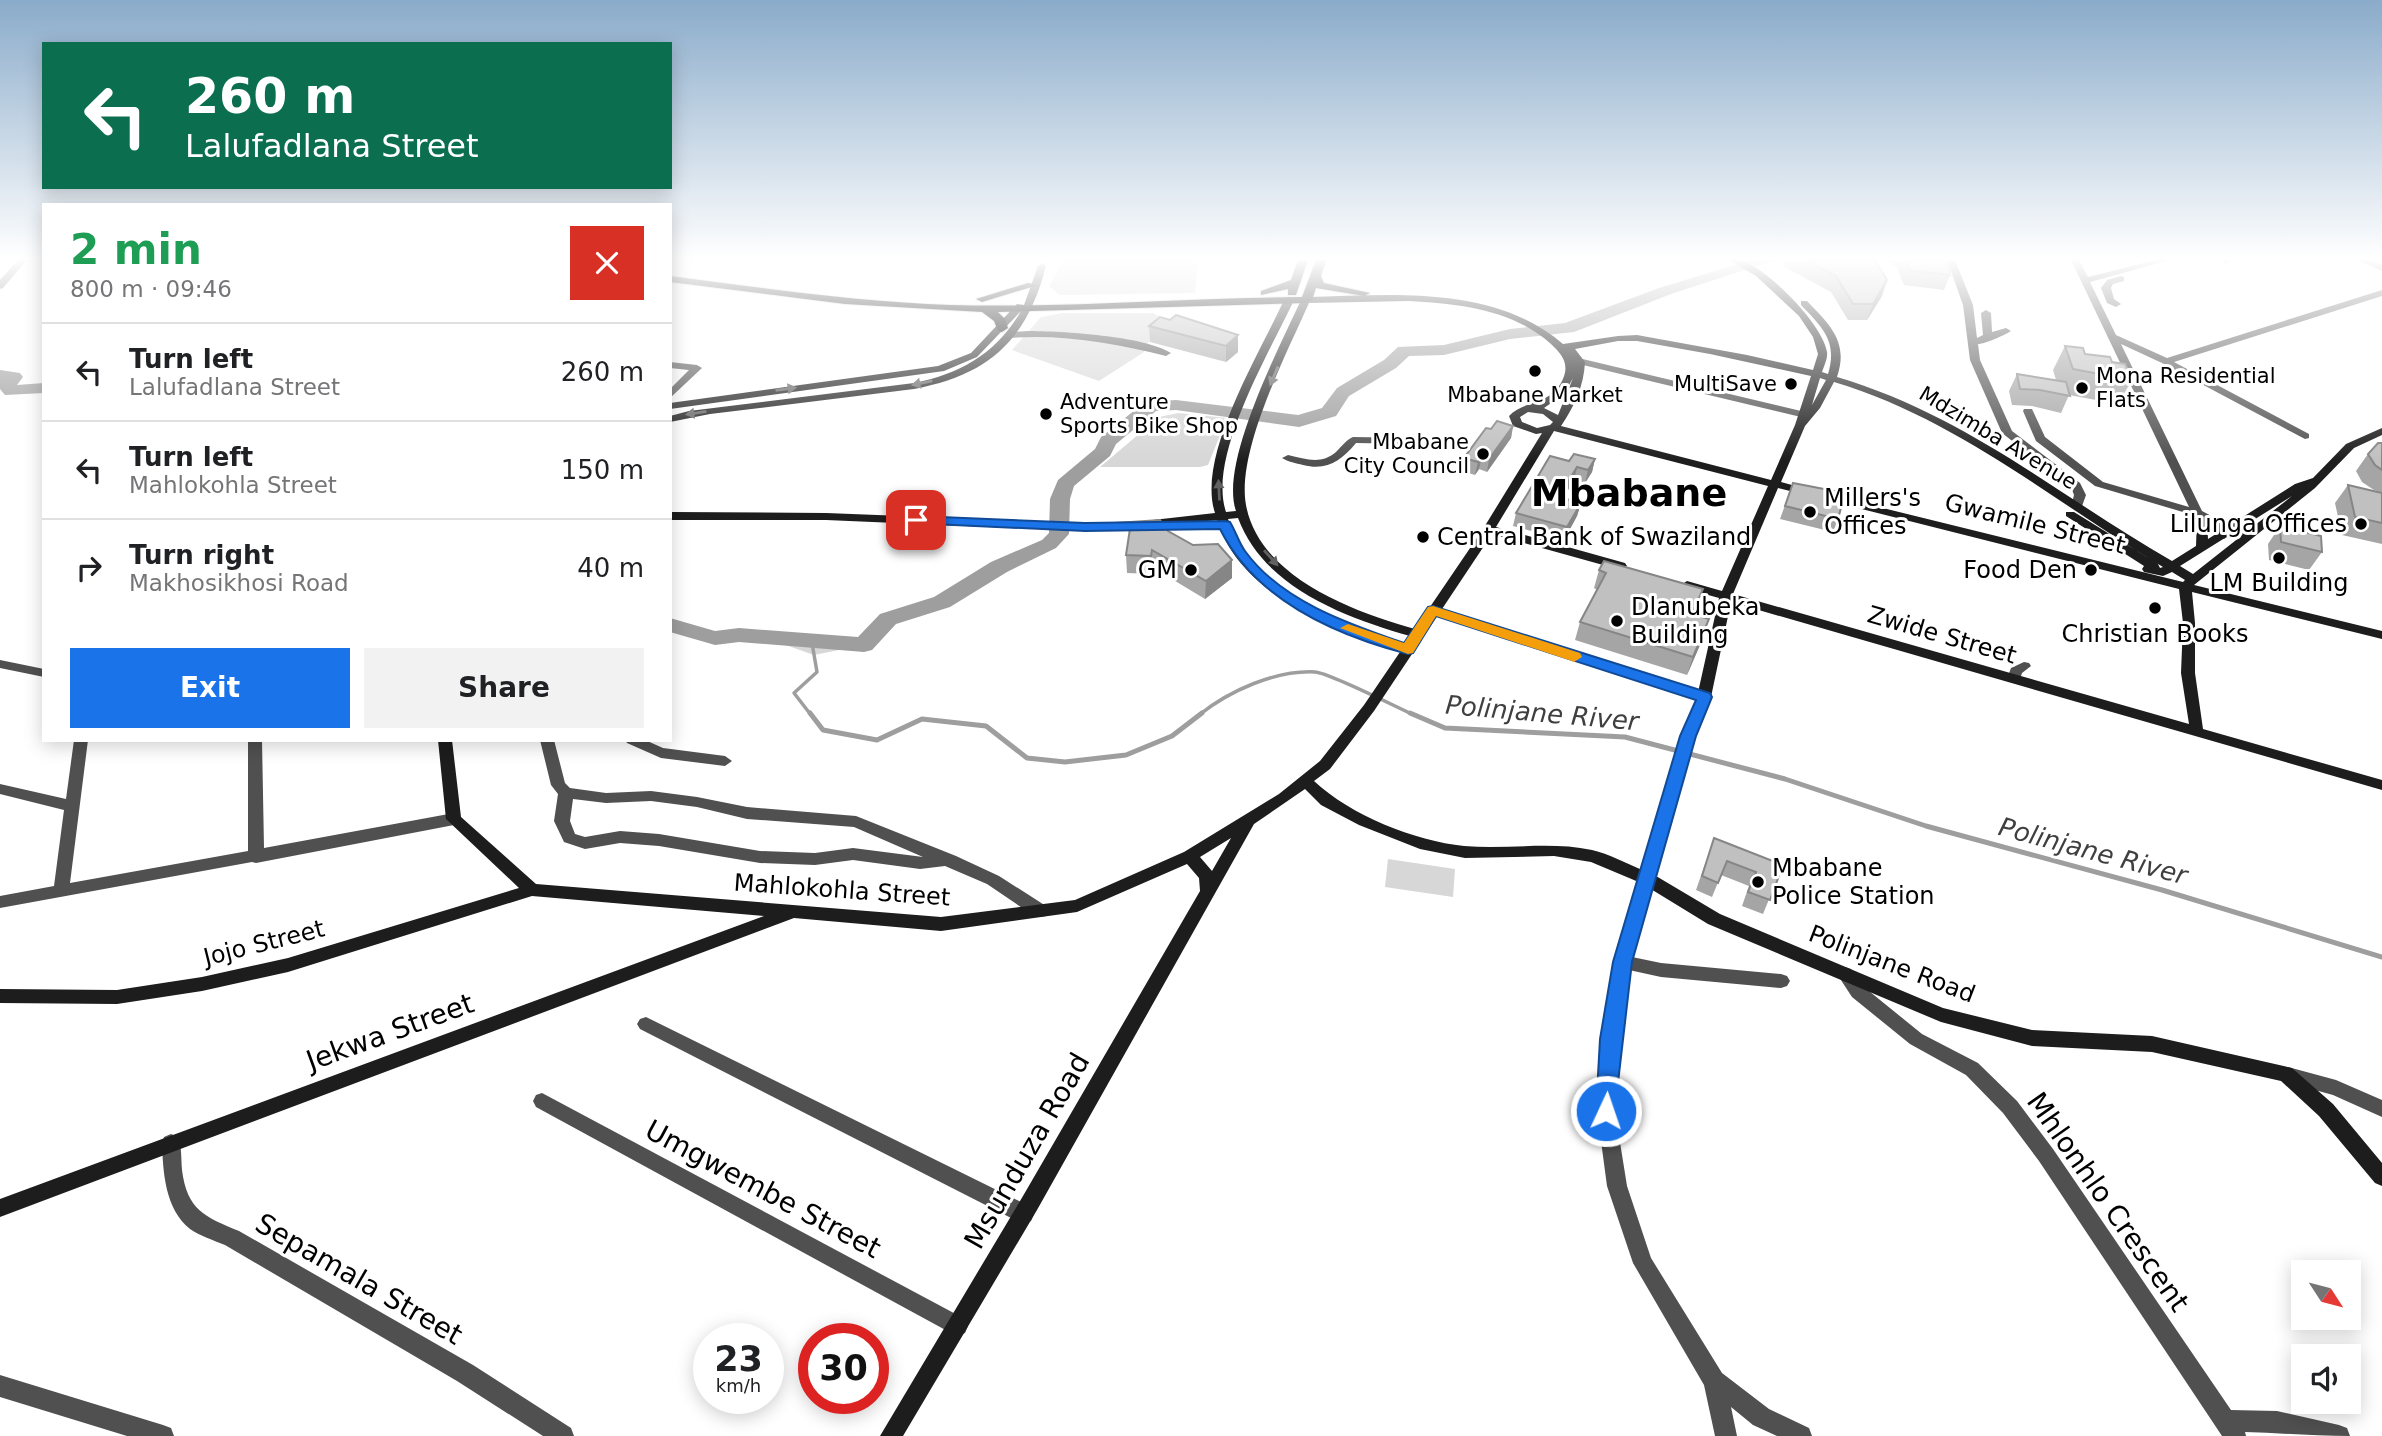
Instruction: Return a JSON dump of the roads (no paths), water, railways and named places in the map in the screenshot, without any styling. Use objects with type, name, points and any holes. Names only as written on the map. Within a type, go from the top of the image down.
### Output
[{"type":"main road","points":[[1003,327],[1005,332]]},
{"type":"main road","points":[[672,419],[943,379],[984,359],[1009,327]]},
{"type":"main road","points":[[1276,327],[1262,353],[1219,468],[1224,521],[1234,545],[1252,567],[1288,598],[1326,619],[1408,650]]},
{"type":"main road","points":[[1294,327],[1261,406],[1242,469],[1240,496],[1245,518],[1269,557],[1307,590],[1330,604],[1417,634]]},
{"type":"main road","points":[[1533,457],[1535,442],[1514,416],[1559,394],[1570,374],[1567,350],[1540,327]]},
{"type":"main road","points":[[1647,878],[1688,736],[1704,697],[1726,596],[1801,419],[1823,354],[1811,327]]},
{"type":"main road","points":[[1801,419],[1810,416],[1831,382],[1839,359],[1831,336],[1824,327]]},
{"type":"main road","points":[[672,406],[940,369],[974,355],[1005,332]]},
{"type":"main road","name":"Mdzimba Avenue","points":[[1567,350],[1630,344],[1815,378],[1927,414],[2077,507],[2167,569]]},
{"type":"main road","name":"Mahlokohla Street","points":[[532,890],[800,910],[941,924],[1077,906],[1190,856],[1306,782],[1325,765],[1369,708],[1489,529],[1573,396],[1567,350]]},
{"type":"main road","name":"Mdzimba Avenue","points":[[1831,382],[1891,406],[1952,437],[2143,564]]},
{"type":"main road","points":[[1521,427],[1536,431],[1555,426],[1546,411],[1528,409]]},
{"type":"main road","name":"Gwamile Street","points":[[1555,426],[2382,632]]},
{"type":"main road","points":[[2197,733],[2188,673],[2189,583],[2311,486],[2350,446],[2382,431]]},
{"type":"main road","name":"Gwamile Street","points":[[1776,481],[2167,569],[2189,583]]},
{"type":"main road","points":[[2167,569],[2299,486],[2313,481]]},
{"type":"main road","points":[[672,516],[1085,527],[1245,518]]},
{"type":"main road","points":[[2198,550],[2200,517]]},
{"type":"main road","points":[[1489,529],[1635,570]]},
{"type":"main road","points":[[2198,550],[2218,558]]},
{"type":"main road","name":"Zwide Street","points":[[1674,581],[2382,785]]},
{"type":"main road","points":[[445,742],[454,819],[532,890]]},
{"type":"main road","name":"Polinjane Road","points":[[1306,782],[1335,806],[1364,821],[1420,843],[1465,852],[1554,850],[1593,856],[1647,878],[1714,919],[1941,1015],[2032,1038],[2152,1044],[2286,1074]]},
{"type":"main road","name":"Msunduza Road","points":[[891,1436],[1024,1214],[1250,820]]},
{"type":"main road","points":[[1190,856],[1207,876],[1208,891]]},
{"type":"main road","name":"Jojo Street","points":[[0,996],[117,997],[202,984],[288,965],[532,890]]},
{"type":"main road","name":"Jekwa Street","points":[[0,1208],[800,910]]},
{"type":"main road","points":[[2286,1074],[2326,1110],[2382,1177]]},
{"type":"street","points":[[1971,327],[1975,360],[2007,433],[2076,485],[2080,495],[2077,507]]},
{"type":"street","points":[[1973,341],[1983,341],[1989,327]]},
{"type":"street","points":[[2108,327],[2200,517]]},
{"type":"street","points":[[2166,361],[2274,327]]},
{"type":"street","points":[[1986,337],[2006,331]]},
{"type":"street","points":[[1005,332],[1044,333],[1132,344],[1166,353]]},
{"type":"street","points":[[2113,337],[2166,361],[2305,436]]},
{"type":"street","points":[[1567,350],[1801,419]]},
{"type":"street","points":[[672,365],[697,368],[672,392]]},
{"type":"street","points":[[2028,411],[2040,439],[2099,484],[2200,517],[2227,533],[2243,538]]},
{"type":"street","points":[[1288,458],[1318,467],[1338,458],[1353,440],[1418,441]]},
{"type":"street","points":[[1433,610],[1704,697]]},
{"type":"street","points":[[0,664],[42,673]]},
{"type":"street","points":[[2014,679],[2016,671],[2024,666]]},
{"type":"street","points":[[61,890],[81,742]]},
{"type":"street","points":[[255,742],[257,858]]},
{"type":"street","points":[[547,742],[558,785],[566,793],[606,798],[651,796],[697,802],[747,813],[856,822],[993,880],[1040,911]]},
{"type":"street","points":[[636,742],[660,753],[725,761]]},
{"type":"street","points":[[0,789],[72,806]]},
{"type":"street","points":[[566,793],[564,830],[569,838],[585,843],[620,837],[760,857],[815,859],[853,854],[920,863],[950,860]]},
{"type":"street","points":[[0,902],[257,858],[454,819]]},
{"type":"street","points":[[1647,878],[1622,962],[1610,1039],[1606,1111],[1617,1186],[1643,1263],[1714,1381],[1726,1436]]},
{"type":"street","points":[[1622,962],[1708,976],[1781,981]]},
{"type":"street","name":"Mhlonhlo Crescent","points":[[1845,974],[1858,992],[1906,1031],[1972,1069],[2010,1107],[2046,1155],[2230,1429]]},
{"type":"street","points":[[646,1024],[1024,1214]]},
{"type":"street","points":[[2286,1074],[2336,1088],[2382,1109]]},
{"type":"street","name":"Umgwembe Street","points":[[542,1101],[958,1326]]},
{"type":"street","name":"Sepamala Street","points":[[171,1143],[173,1174],[180,1201],[196,1221],[232,1238],[465,1373],[563,1436]]},
{"type":"street","points":[[1714,1381],[1761,1417],[1801,1436]]},
{"type":"street","points":[[0,1386],[163,1436]]},
{"type":"street","points":[[2230,1429],[2277,1422],[2339,1436]]},
{"type":"waterway","points":[[672,626],[715,638],[739,635],[864,645],[888,619],[942,602],[999,567],[1049,544],[1059,534],[1060,499],[1065,484],[1103,452],[1108,441],[1151,406],[1176,405],[1299,421],[1329,412],[1343,392],[1390,364],[1404,351],[1444,350],[1510,334],[1571,327]]},
{"type":"waterway","points":[[0,375],[14,377],[7,386],[11,391],[42,388]]},
{"type":"waterway","name":"Polinjane River","points":[[811,715],[794,693],[817,672],[812,643]]},
{"type":"waterway","name":"Polinjane River","points":[[1199,715],[1238,690],[1269,678],[1300,672],[1323,674],[1414,715]]},
{"type":"waterway","name":"Polinjane River","points":[[810,713],[823,730],[877,740],[922,719],[986,726],[1027,758],[1065,762],[1126,755],[1172,736],[1202,713]]},
{"type":"waterway","name":"Polinjane River","points":[[1410,713],[1445,728],[1625,737],[1785,779],[1926,826],[2162,890],[2382,957]]},
{"type":"place","name":"Mbabane Market","points":[[1535,371]]},
{"type":"place","name":"MultiSave","points":[[1791,384]]},
{"type":"place","name":"Mona Residential Flats","points":[[2082,388]]},
{"type":"place","name":"Adventure Sports Bike Shop","points":[[1046,414]]},
{"type":"place","name":"Mbabane City Council","points":[[1483,454]]},
{"type":"place","name":"Millers's Offices","points":[[1810,512]]},
{"type":"place","name":"Lilunga Offices","points":[[2361,524]]},
{"type":"place","name":"Central Bank of Swaziland","points":[[1423,537]]},
{"type":"place","name":"LM Building","points":[[2279,558]]},
{"type":"place","name":"GM","points":[[1191,570]]},
{"type":"place","name":"Food Den","points":[[2091,570]]},
{"type":"place","name":"Christian Books","points":[[2155,608]]},
{"type":"place","name":"Dlanubeka Building","points":[[1617,621]]},
{"type":"place","name":"Mbabane Police Station","points":[[1758,882]]},
{"type":"district","name":"Mbabane","points":[[1629,493]]}]
